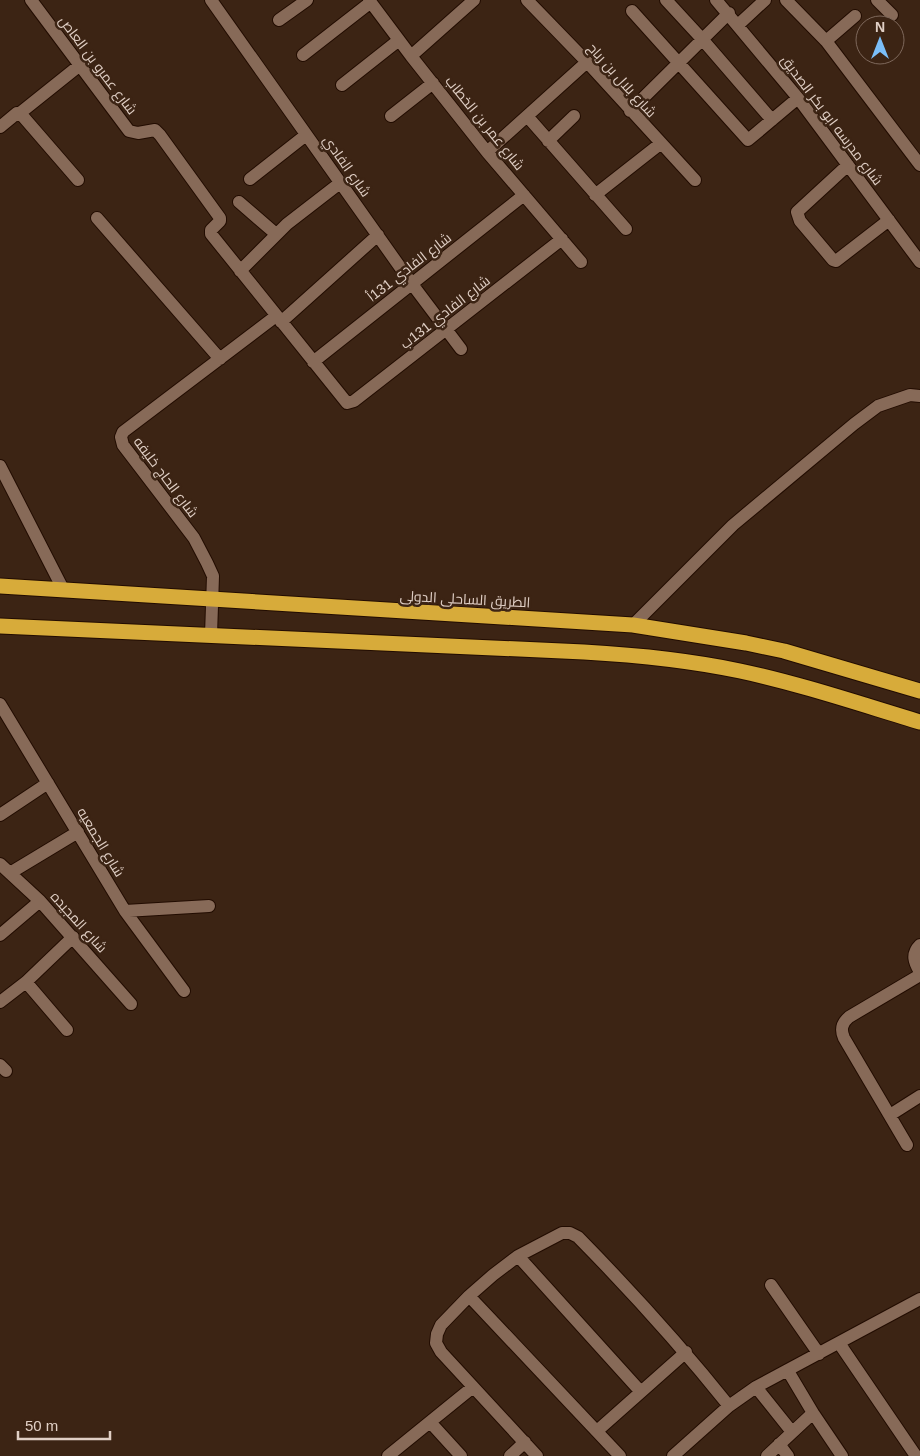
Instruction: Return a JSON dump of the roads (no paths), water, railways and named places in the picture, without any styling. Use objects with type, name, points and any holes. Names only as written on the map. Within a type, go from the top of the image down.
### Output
[{"type":"highway","name":"الطريق الساحلى الدولى","points":[[0,586],[633,625],[746,642],[784,651],[920,691]]},
{"type":"highway","points":[[0,626],[574,652],[662,658],[700,663],[776,680],[920,722]]},
{"type":"street","name":"شارع عمرو بن العاص","points":[[31,0],[129,131],[138,133],[155,130],[160,135],[220,218],[220,221],[211,232],[344,400]]},
{"type":"street","name":"شارع الفادي","points":[[211,0],[412,284],[461,349]]},
{"type":"street","points":[[279,20],[307,0]]},
{"type":"street","points":[[411,56],[474,0]]},
{"type":"street","name":"شارع بلال بن رباح","points":[[527,0],[587,62],[660,144],[695,180]]},
{"type":"street","points":[[666,0],[772,120]]},
{"type":"street","name":"شارع مدرسه ابو بكر الصديق","points":[[716,0],[729,13],[798,98],[920,262]]},
{"type":"street","points":[[738,24],[765,0]]},
{"type":"street","points":[[786,0],[826,41],[920,165]]},
{"type":"street","points":[[877,0],[892,15]]},
{"type":"street","points":[[303,55],[370,1]]},
{"type":"street","name":"شارع عمر بن الخطاب","points":[[370,1],[487,152],[581,262]]},
{"type":"street","points":[[632,11],[679,61],[748,140],[798,98]]},
{"type":"street","points":[[630,111],[729,13]]},
{"type":"street","points":[[826,41],[855,17]]},
{"type":"street","points":[[342,85],[399,40]]},
{"type":"street","points":[[487,152],[587,62]]},
{"type":"street","points":[[0,127],[80,65]]},
{"type":"street","points":[[391,116],[433,83]]},
{"type":"street","points":[[20,113],[78,180]]},
{"type":"street","points":[[527,116],[626,229]]},
{"type":"street","points":[[548,140],[574,116]]},
{"type":"street","points":[[250,179],[306,135]]},
{"type":"street","points":[[595,195],[660,144]]},
{"type":"street","points":[[848,165],[797,212],[800,221],[833,260],[837,260],[889,220]]},
{"type":"street","points":[[240,271],[276,234],[304,209],[340,182]]},
{"type":"street","name":"شارع الفادي 131أ","points":[[313,362],[524,195]]},
{"type":"street","points":[[239,202],[276,234]]},
{"type":"street","points":[[97,218],[220,359]]},
{"type":"street","name":"شارع الحاج خليفه","points":[[211,635],[213,576],[202,552],[194,538],[120,439],[123,432],[220,359],[278,319],[378,235]]},
{"type":"street","name":"شارع الفادي 131ب","points":[[344,400],[349,403],[354,402],[562,238]]},
{"type":"street","points":[[633,625],[733,525],[854,424],[878,406],[910,395],[920,396]]},
{"type":"street","points":[[0,466],[62,589]]},
{"type":"street","name":"شارع الجمعيه","points":[[0,704],[125,911],[184,991]]},
{"type":"street","points":[[0,815],[48,783]]},
{"type":"street","points":[[5,869],[78,832]]},
{"type":"street","name":"شارع المجيده","points":[[5,869],[40,901],[131,1004]]},
{"type":"street","points":[[0,935],[40,901]]},
{"type":"street","points":[[125,911],[209,906]]},
{"type":"street","points":[[0,1002],[26,982],[73,937]]},
{"type":"street","points":[[908,1145],[844,1038],[842,1026],[844,1021],[850,1017],[920,974],[914,959],[916,949],[920,946]]},
{"type":"street","points":[[26,982],[67,1030]]},
{"type":"street","points":[[890,1116],[920,1096]]},
{"type":"street","points":[[538,1456],[441,1352],[436,1343],[441,1325],[493,1275],[518,1256],[562,1233],[570,1233],[578,1237],[634,1294],[686,1352],[730,1406]]},
{"type":"street","points":[[518,1256],[641,1392]]},
{"type":"street","points":[[771,1285],[820,1354]]},
{"type":"street","points":[[469,1296],[620,1456]]},
{"type":"street","points":[[673,1456],[730,1406],[756,1387],[920,1299]]},
{"type":"street","points":[[839,1343],[916,1456]]},
{"type":"street","points":[[597,1431],[686,1352]]},
{"type":"street","points":[[788,1371],[842,1456]]},
{"type":"street","points":[[388,1456],[473,1387]]},
{"type":"street","points":[[756,1387],[792,1432]]},
{"type":"street","points":[[767,1456],[813,1413]]},
{"type":"street","points":[[430,1422],[461,1456]]},
{"type":"street","points":[[510,1456],[525,1442]]},
{"type":"street","points":[[779,1444],[788,1456]]}]
